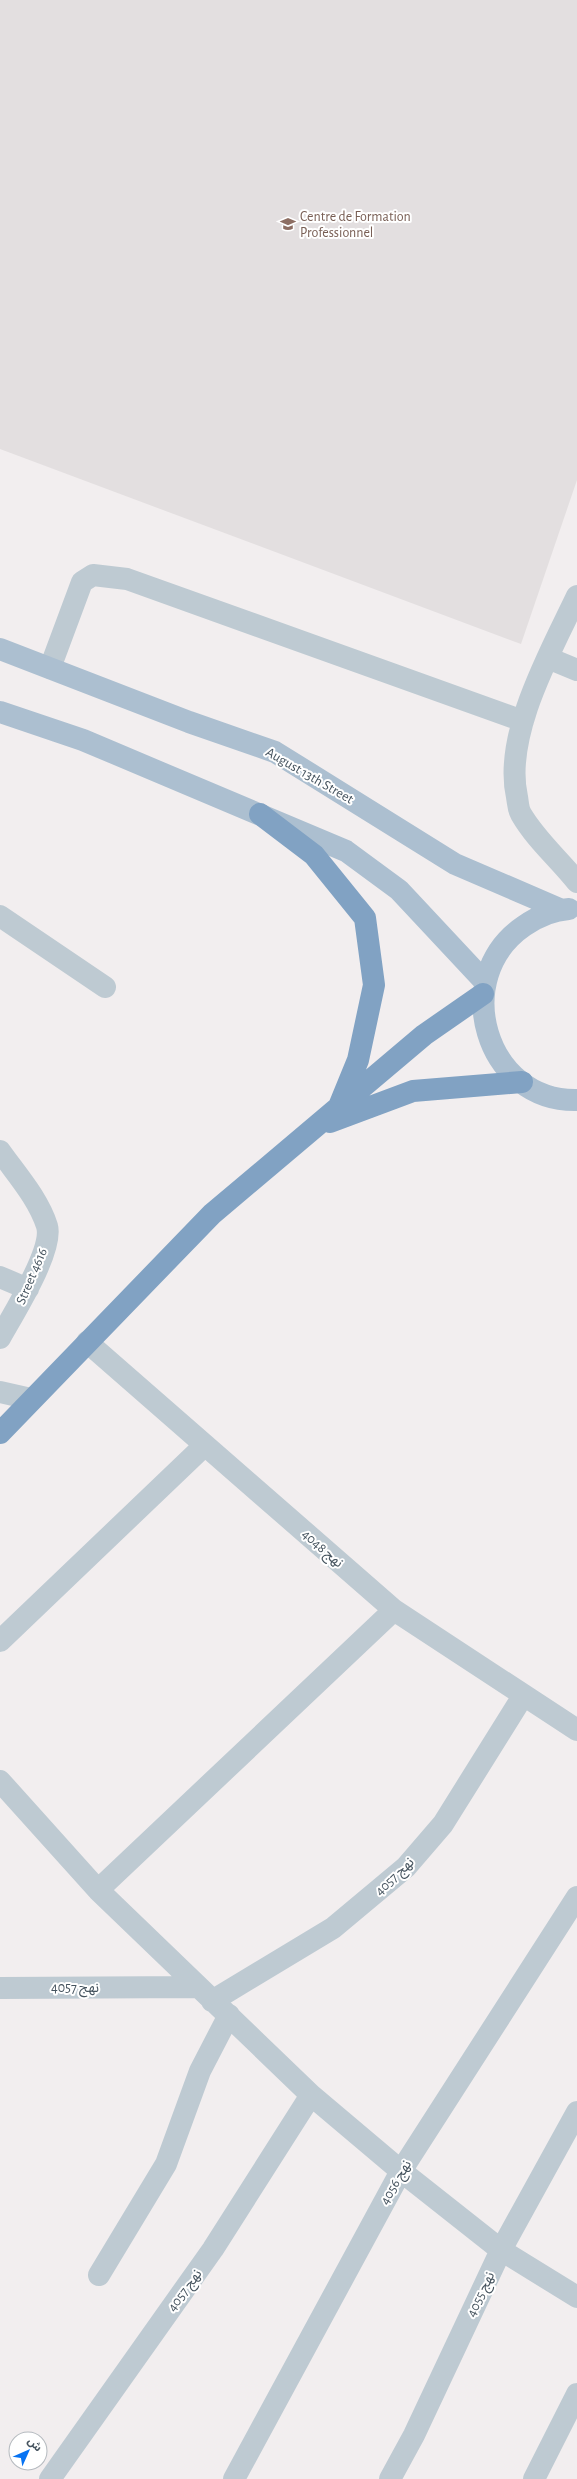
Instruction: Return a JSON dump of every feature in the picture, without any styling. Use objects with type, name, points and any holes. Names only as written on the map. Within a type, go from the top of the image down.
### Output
[{"type":"highway","points":[[260,814],[314,855],[365,918],[374,985],[358,1060],[338,1108]]},
{"type":"highway","points":[[0,1433],[31,1399],[212,1214],[424,1035],[484,988]]},
{"type":"highway","points":[[316,1127],[413,1091],[522,1082]]},
{"type":"main road","name":"August 13th Street","points":[[0,649],[190,722],[276,752],[455,864],[569,909]]},
{"type":"main road","points":[[0,712],[83,740],[346,851],[399,890],[484,988]]},
{"type":"main road","points":[[569,909],[535,918],[512,934],[495,956],[484,988],[484,1019],[490,1043],[504,1065],[522,1082],[544,1094],[577,1100]]},
{"type":"street","points":[[50,668],[82,582],[93,575],[127,578],[523,721]]},
{"type":"street","points":[[577,596],[548,658],[523,721],[514,754],[514,787],[520,813],[538,839],[560,860],[577,882]]},
{"type":"street","points":[[548,658],[577,670]]},
{"type":"street","points":[[0,916],[105,987]]},
{"type":"street","name":"Street 4616","points":[[0,1151],[37,1202],[48,1228],[44,1249],[28,1288],[0,1338]]},
{"type":"street","points":[[0,1276],[28,1288]]},
{"type":"street","name":"نهج 4048","points":[[88,1342],[394,1610],[577,1730]]},
{"type":"street","points":[[0,1392],[31,1399]]},
{"type":"street","points":[[0,1641],[205,1445]]},
{"type":"street","points":[[98,1890],[394,1610]]},
{"type":"street","name":"نهج 4057","points":[[0,1988],[205,1994],[333,1928],[406,1867],[443,1824],[523,1696]]},
{"type":"street","points":[[0,1781],[98,1890],[311,2095],[400,2171],[501,2250],[577,2297]]},
{"type":"street","name":"نهج 4056","points":[[234,2479],[400,2171],[577,1897]]},
{"type":"street","points":[[99,2275],[166,2164],[200,2071],[229,2016]]},
{"type":"street","name":"نهج 4057","points":[[50,2479],[213,2249],[311,2095]]},
{"type":"street","name":"نهج 4055","points":[[390,2479],[414,2435],[501,2250],[577,2112]]},
{"type":"street","points":[[534,2479],[577,2394]]},
{"type":"shaded area","name":"Centre de Formation Professionnel","points":[[0,0],[577,0],[577,480],[521,644],[0,449]]},
{"type":"place","name":"Centre de Formation Professionnel","points":[[288,224]]}]
